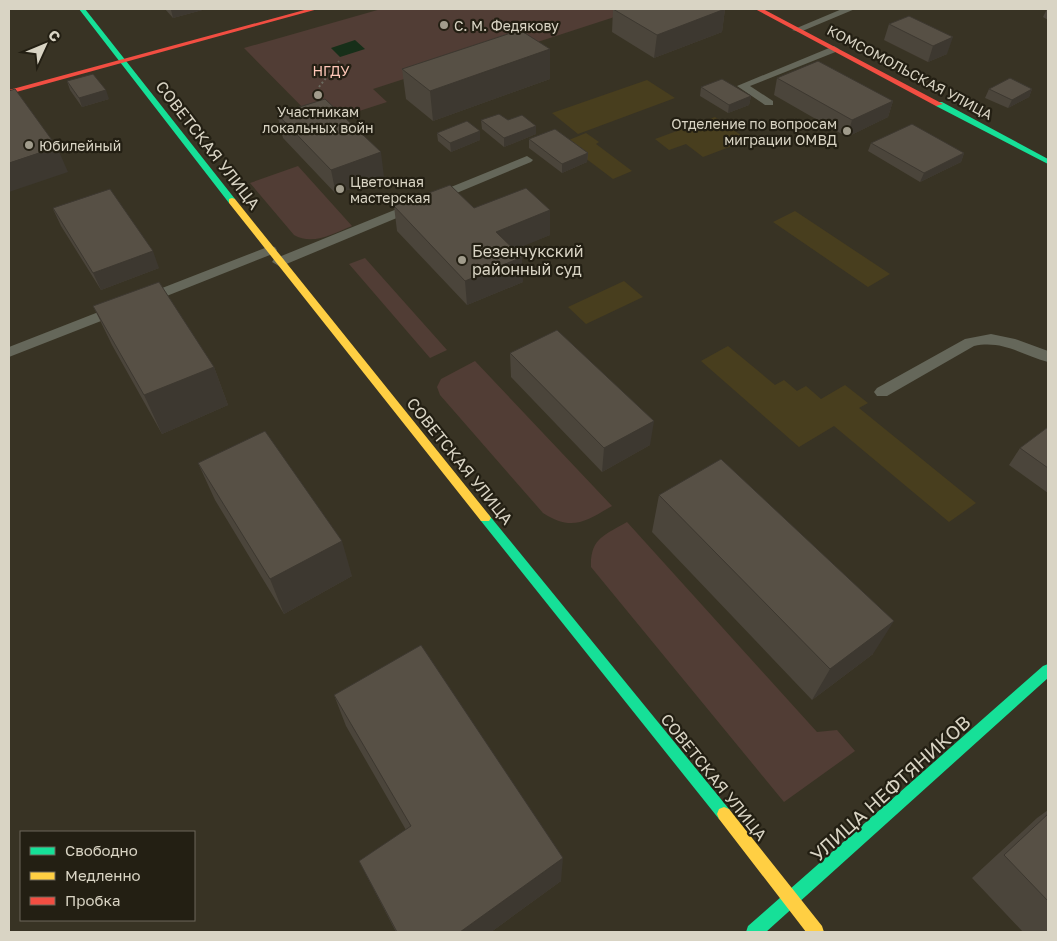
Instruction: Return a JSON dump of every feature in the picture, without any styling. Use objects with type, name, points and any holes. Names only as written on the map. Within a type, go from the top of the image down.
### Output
[{"type":"street","name":"СОВЕТСКАЯ УЛИЦА","points":[[82,9],[279,262],[816,932]]},
{"type":"street","points":[[9,92],[315,9]]},
{"type":"street","name":"КОМСОМОЛЬСКАЯ УЛИЦА","points":[[758,9],[1048,162]]},
{"type":"street","name":"УЛИЦА НЕФТЯНИКОВ","points":[[754,932],[1048,670]]},
{"type":"lane","points":[[797,30],[850,9]]},
{"type":"lane","points":[[769,103],[742,86],[834,49]]},
{"type":"lane","points":[[279,262],[527,160]]},
{"type":"lane","points":[[9,352],[270,250]]},
{"type":"lane","points":[[882,392],[970,342],[982,339],[996,338],[1015,343],[1048,357]]},
{"type":"path","points":[[320,87],[339,61]]},
{"type":"shaded area","points":[[355,40],[365,49],[340,57],[331,48]]},
{"type":"shaded area","points":[[647,80],[675,98],[578,134],[552,113]]},
{"type":"shaded area","points":[[715,117],[748,140],[703,157],[686,144],[669,150],[655,139]]},
{"type":"shaded area","points":[[586,133],[599,142],[596,144],[632,171],[613,179],[564,142]]},
{"type":"shaded area","points":[[795,211],[890,274],[868,287],[773,222]]},
{"type":"shaded area","points":[[624,281],[643,297],[586,324],[568,307]]},
{"type":"shaded area","points":[[728,346],[775,385],[784,380],[797,391],[806,386],[821,399],[845,385],[868,403],[859,408],[976,503],[949,522],[834,426],[799,447],[701,361]]},
{"type":"green space","name":"НГДУ","points":[[381,9],[639,9],[516,49],[506,46],[373,89],[387,102],[319,124],[244,48]]},
{"type":"green space","points":[[298,166],[352,226],[316,239],[301,238],[294,235],[250,183]]},
{"type":"green space","points":[[365,258],[447,350],[430,358],[349,264]]},
{"type":"green space","points":[[475,361],[612,506],[586,520],[571,523],[553,519],[543,513],[440,395],[437,387],[441,379]]},
{"type":"green space","points":[[627,522],[817,732],[837,730],[855,751],[784,802],[591,567],[593,550],[600,538]]},
{"type":"building","points":[[613,9],[725,9],[657,35]]},
{"type":"building","points":[[909,16],[953,37],[933,46],[889,24]]},
{"type":"building","points":[[520,30],[550,49],[430,91],[402,69]]},
{"type":"building","points":[[818,61],[893,101],[852,120],[777,78]]},
{"type":"building","points":[[93,74],[106,90],[79,98],[67,81]]},
{"type":"building","points":[[1010,78],[1032,89],[1012,100],[989,89]]},
{"type":"building","points":[[722,79],[751,96],[729,105],[701,87]]},
{"type":"building","points":[[15,89],[57,147],[9,163],[9,91]]},
{"type":"building","points":[[325,99],[381,152],[331,170],[277,114]]},
{"type":"building","points":[[499,114],[508,120],[522,115],[536,126],[504,138],[481,120]]},
{"type":"building","points":[[467,121],[480,131],[450,143],[437,133]]},
{"type":"building","points":[[912,124],[964,153],[924,173],[871,143]]},
{"type":"building","points":[[555,129],[588,153],[562,164],[529,139]]},
{"type":"building","points":[[450,185],[474,208],[526,188],[550,210],[496,232],[522,257],[465,281],[394,206]]},
{"type":"building","points":[[110,189],[153,251],[93,273],[53,208]]},
{"type":"building","points":[[159,282],[214,367],[144,395],[93,306]]},
{"type":"building","points":[[557,330],[654,421],[604,448],[510,353]]},
{"type":"building","points":[[1048,427],[1048,468],[1020,448]]},
{"type":"building","points":[[265,431],[342,541],[270,579],[198,463]]},
{"type":"building","points":[[721,459],[894,621],[830,669],[659,495]]},
{"type":"building","points":[[421,645],[563,858],[460,932],[397,932],[359,861],[411,826],[334,695]]},
{"type":"building","points":[[1048,814],[1048,901],[1004,855]]},
{"type":"traffic: fast","points":[[82,9],[232,201]]},
{"type":"traffic: fast","points":[[939,104],[1048,162]]},
{"type":"traffic: fast","points":[[485,518],[724,814]]},
{"type":"traffic: fast","points":[[754,932],[1048,670]]},
{"type":"traffic: slow","points":[[232,201],[485,518]]},
{"type":"traffic: slow","points":[[724,814],[816,932]]},
{"type":"traffic: jam","points":[[9,92],[315,9]]},
{"type":"traffic: jam","points":[[758,9],[939,104]]},
{"type":"place","name":"С. М. Федякову","points":[[444,25]]},
{"type":"place","name":"Участникам локальных войн","points":[[318,95]]},
{"type":"place","name":"Отделение по вопросам миграции ОМВД","points":[[847,131]]},
{"type":"place","name":"Юбилейный","points":[[29,145]]},
{"type":"place","name":"Цветочная мастерская","points":[[340,189]]},
{"type":"place","name":"Безенчукский районный суд","points":[[462,260]]}]
